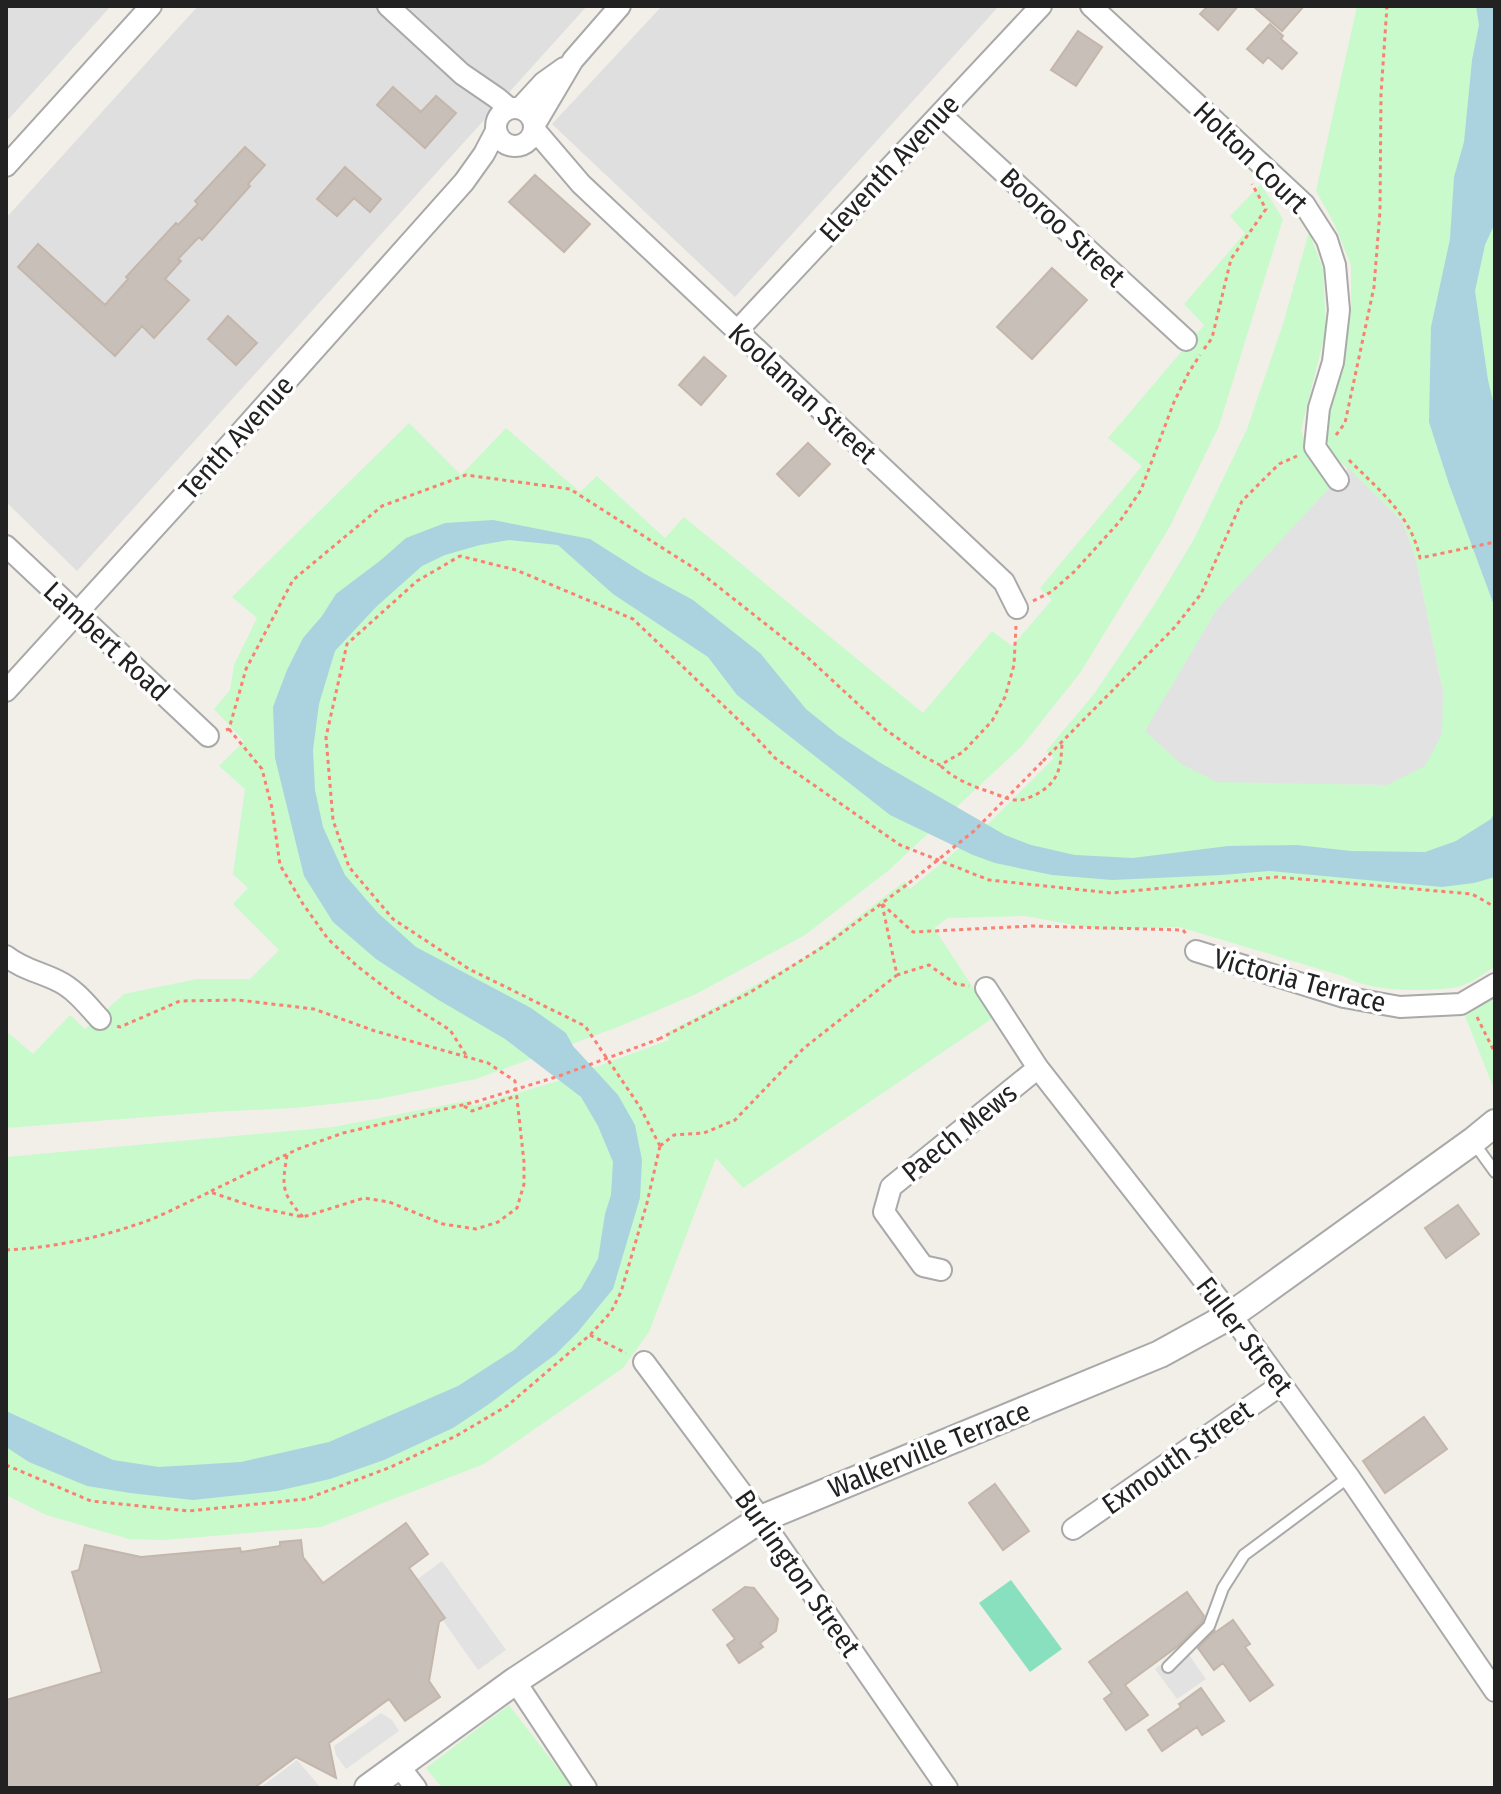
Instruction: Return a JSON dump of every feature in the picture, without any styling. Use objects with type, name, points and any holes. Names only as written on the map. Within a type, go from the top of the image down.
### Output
[{"type":"street","points":[[6,166],[151,6]]},
{"type":"street","points":[[388,6],[506,116],[530,115],[525,136],[502,141],[506,116]]},
{"type":"street","name":"Tenth Avenue","points":[[464,182],[525,136],[573,60],[620,6]]},
{"type":"street","name":"Eleventh Avenue","points":[[737,331],[1041,6]]},
{"type":"street","name":"Holton Court","points":[[1091,6],[1304,204],[1327,240],[1335,265],[1339,310],[1333,362],[1319,408],[1315,447]]},
{"type":"street","name":"Tenth Avenue","points":[[6,691],[464,182],[506,116],[573,60]]},
{"type":"street","name":"Booroo Street","points":[[940,114],[1186,340]]},
{"type":"street","name":"Koolaman Street","points":[[525,136],[581,184],[1004,582],[1017,608]]},
{"type":"street","points":[[1315,447],[1338,480]]},
{"type":"street","name":"Lambert Road","points":[[6,546],[208,736]]},
{"type":"street","name":"Victoria Terrace","points":[[1196,951],[1344,997],[1400,1007],[1461,1004],[1495,984]]},
{"type":"street","points":[[6,956],[22,967],[60,981],[100,1019]]},
{"type":"street","name":"Fuller Street","points":[[986,988],[1038,1068],[1231,1315],[1349,1477],[1495,1691]]},
{"type":"street","name":"Paech Mews","points":[[941,1270],[923,1266],[884,1212],[891,1187],[1038,1068]]},
{"type":"street","name":"Walkerville Terrace","points":[[368,1788],[515,1681],[761,1519],[1160,1354],[1231,1315],[1495,1123]]},
{"type":"street","name":"Burlington Street","points":[[644,1362],[761,1519],[947,1788]]},
{"type":"street","name":"Exmouth Street","points":[[1073,1529],[1281,1385]]},
{"type":"street","points":[[515,1681],[586,1788]]},
{"type":"street","points":[[399,1766],[416,1788]]},
{"type":"lane","points":[[1473,1141],[1495,1172]]},
{"type":"lane","points":[[1168,1667],[1209,1626],[1223,1588],[1244,1555],[1349,1477]]},
{"type":"path","points":[[6,1250],[86,1239],[138,1224],[298,1149],[343,1133],[475,1102],[559,1076],[659,1039],[749,993],[826,945],[974,831],[1175,627],[1201,594],[1242,501],[1279,464],[1334,437],[1345,423],[1374,287],[1380,211],[1381,94],[1387,6]]},
{"type":"path","points":[[940,765],[963,752],[992,721],[1005,697],[1014,665],[1017,608],[1051,592],[1075,571],[1120,521],[1141,490],[1174,402],[1189,372],[1212,338],[1231,259],[1266,209],[1245,174],[1249,152]]},
{"type":"path","points":[[1342,452],[1404,517],[1420,558],[1495,542]]},
{"type":"path","points":[[229,729],[246,669],[293,580],[382,506],[466,475],[570,489],[697,570],[805,655],[886,730],[972,786],[1016,800],[1039,793],[1055,780],[1062,742]]},
{"type":"path","points":[[660,1146],[640,1107],[585,1026],[469,969],[393,919],[349,867],[333,820],[326,737],[347,644],[417,581],[460,556],[516,570],[633,619],[775,758],[900,845],[989,880],[1111,893],[1277,877],[1472,894],[1495,907]]},
{"type":"path","points":[[208,736],[229,729]]},
{"type":"path","points":[[229,729],[262,769],[272,808],[280,865],[328,939],[396,996],[450,1030],[467,1056]]},
{"type":"path","points":[[882,904],[913,932],[1032,926],[1183,930],[1196,951]]},
{"type":"path","points":[[882,904],[897,975]]},
{"type":"path","points":[[6,1465],[91,1501],[189,1511],[306,1499],[391,1467],[456,1436],[507,1406],[590,1335],[611,1312],[621,1292],[660,1146],[674,1135],[704,1133],[735,1120],[804,1048],[897,975],[929,965],[956,984],[986,988]]},
{"type":"path","points":[[1469,999],[1495,1053]]},
{"type":"path","points":[[100,1019],[120,1027],[180,1001],[238,1000],[314,1009],[375,1031],[488,1063],[515,1081],[524,1184],[517,1208],[498,1222],[476,1229],[443,1224],[389,1202],[364,1198],[303,1217],[255,1207],[210,1192]]},
{"type":"path","points":[[462,1105],[472,1111],[516,1096]]},
{"type":"path","points":[[287,1155],[283,1189],[290,1203],[303,1217]]},
{"type":"path","points":[[590,1335],[644,1362]]},
{"type":"shaded area","points":[[6,6],[111,6],[6,122]]},
{"type":"shaded area","points":[[198,6],[587,6],[77,571],[6,502],[6,218]]},
{"type":"shaded area","points":[[662,6],[999,6],[735,297],[552,124]]},
{"type":"shaded area","points":[[1348,468],[1403,522],[1416,560],[1443,692],[1442,734],[1425,766],[1387,785],[1217,782],[1181,764],[1145,731],[1217,609]]},
{"type":"shaded area","points":[[442,1561],[506,1650],[478,1670],[415,1581]]},
{"type":"shaded area","points":[[1184,1648],[1206,1679],[1177,1699],[1155,1669]]},
{"type":"shaded area","points":[[381,1713],[392,1720],[399,1731],[346,1769],[334,1746]]},
{"type":"shaded area","points":[[297,1760],[321,1788],[260,1788]]},
{"type":"green space","points":[[1357,6],[1495,6],[1495,966],[1457,987],[1400,990],[1370,986],[1179,927],[1102,930],[1025,916],[948,918],[934,928],[993,1018],[743,1188],[716,1158],[649,1332],[623,1368],[484,1464],[321,1527],[164,1540],[129,1539],[46,1515],[6,1495],[6,1157],[333,1127],[471,1100],[473,1106],[555,1082],[669,1040],[666,1033],[807,956],[905,881],[910,889],[985,827],[1054,758],[1046,751],[1094,694],[1156,602],[1194,539],[1247,429],[1283,324],[1309,232],[1323,269],[1326,330],[1301,430],[1311,458],[1338,480],[1217,609],[1329,784],[1387,785],[1443,692],[1416,560],[1403,522],[1332,454],[1325,434],[1351,313],[1351,265],[1334,223],[1316,191]]},
{"type":"green space","points":[[1261,184],[1283,219],[1219,426],[1169,528],[1080,673],[1022,746],[889,870],[805,935],[696,994],[618,1027],[476,1079],[378,1099],[294,1108],[6,1128],[6,1031],[33,1054],[70,1015],[85,1029],[124,994],[197,979],[250,979],[279,950],[233,904],[248,888],[233,874],[245,789],[219,766],[244,741],[214,709],[230,690],[234,665],[257,618],[232,597],[409,423],[461,475],[506,428],[580,492],[597,476],[665,538],[684,517],[923,713],[992,631],[1012,646],[1052,600],[1040,588],[1142,466],[1108,438],[1204,325],[1184,304],[1245,233],[1230,216]]},
{"type":"green space","points":[[1495,997],[1495,1088],[1494,1089],[1465,1016]]},
{"type":"green space","points":[[1011,1580],[1062,1649],[1030,1672],[979,1603]]},
{"type":"green space","points":[[509,1705],[573,1788],[442,1788],[426,1768]]},
{"type":"water","points":[[1476,6],[1495,6],[1495,223],[1485,245],[1475,291],[1495,410],[1495,608],[1429,422],[1431,327],[1450,239],[1454,177],[1464,142],[1472,60],[1479,25]]},
{"type":"water","points":[[493,520],[590,539],[693,600],[760,653],[806,709],[838,735],[1005,835],[1031,845],[1075,855],[1133,858],[1228,846],[1297,845],[1351,851],[1425,852],[1456,841],[1491,819],[1495,811],[1495,877],[1442,887],[1269,871],[1112,880],[1052,875],[995,863],[890,815],[737,695],[708,657],[613,594],[558,545],[509,540],[445,555],[422,566],[376,607],[335,651],[319,704],[313,750],[315,790],[323,827],[345,875],[378,913],[416,947],[531,1008],[566,1033],[573,1046],[618,1095],[635,1125],[642,1160],[640,1198],[613,1289],[556,1354],[489,1404],[453,1428],[384,1460],[330,1479],[277,1491],[193,1500],[87,1486],[29,1462],[6,1447],[6,1411],[113,1460],[159,1467],[241,1462],[329,1442],[458,1386],[514,1350],[581,1289],[598,1259],[611,1195],[613,1162],[598,1126],[581,1097],[505,1039],[376,959],[333,922],[304,876],[275,758],[273,707],[303,638],[336,594],[406,538],[445,523]]},
{"type":"building","points":[[1208,6],[1238,6],[1218,30],[1200,14]]},
{"type":"building","points":[[1253,6],[1304,6],[1282,31]]},
{"type":"building","points":[[1270,24],[1297,53],[1282,69],[1268,57],[1263,63],[1247,49]]},
{"type":"building","points":[[1078,31],[1102,47],[1076,86],[1051,70]]},
{"type":"building","points":[[393,87],[421,112],[436,96],[456,113],[425,148],[377,105]]},
{"type":"building","points":[[245,147],[265,165],[202,240],[199,237],[178,259],[181,261],[165,279],[189,300],[154,338],[142,326],[115,356],[18,267],[38,244],[105,305],[128,279],[126,277],[198,204],[195,201]]},
{"type":"building","points":[[345,167],[381,199],[370,212],[354,198],[337,216],[317,199]]},
{"type":"building","points":[[535,175],[590,224],[564,252],[509,202]]},
{"type":"building","points":[[1052,268],[1087,300],[1032,359],[997,327]]},
{"type":"building","points":[[228,316],[257,343],[236,365],[208,339]]},
{"type":"building","points":[[704,357],[726,376],[701,405],[679,385]]},
{"type":"building","points":[[808,443],[830,464],[799,496],[777,474]]},
{"type":"building","points":[[1458,1205],[1479,1234],[1446,1258],[1425,1228]]},
{"type":"building","points":[[1424,1417],[1447,1449],[1385,1493],[1363,1461]]},
{"type":"building","points":[[995,1484],[1029,1531],[1003,1550],[969,1503]]},
{"type":"building","points":[[406,1523],[428,1554],[409,1568],[445,1618],[439,1622],[429,1681],[440,1697],[405,1721],[389,1699],[329,1743],[336,1778],[296,1757],[254,1788],[6,1788],[6,1700],[102,1672],[72,1572],[79,1570],[85,1545],[141,1557],[240,1548],[241,1552],[301,1540],[303,1557],[323,1583]]},
{"type":"building","points":[[745,1587],[754,1588],[778,1619],[776,1631],[760,1643],[763,1647],[739,1663],[727,1645],[735,1639],[713,1610]]},
{"type":"building","points":[[1187,1592],[1204,1616],[1202,1622],[1178,1646],[1125,1685],[1148,1715],[1126,1730],[1104,1699],[1112,1693],[1089,1662]]},
{"type":"building","points":[[1233,1620],[1250,1644],[1245,1647],[1273,1685],[1250,1701],[1223,1663],[1214,1670],[1198,1648],[1215,1631]]},
{"type":"building","points":[[1201,1688],[1224,1721],[1202,1735],[1197,1727],[1162,1751],[1148,1730],[1181,1707],[1179,1704]]}]
